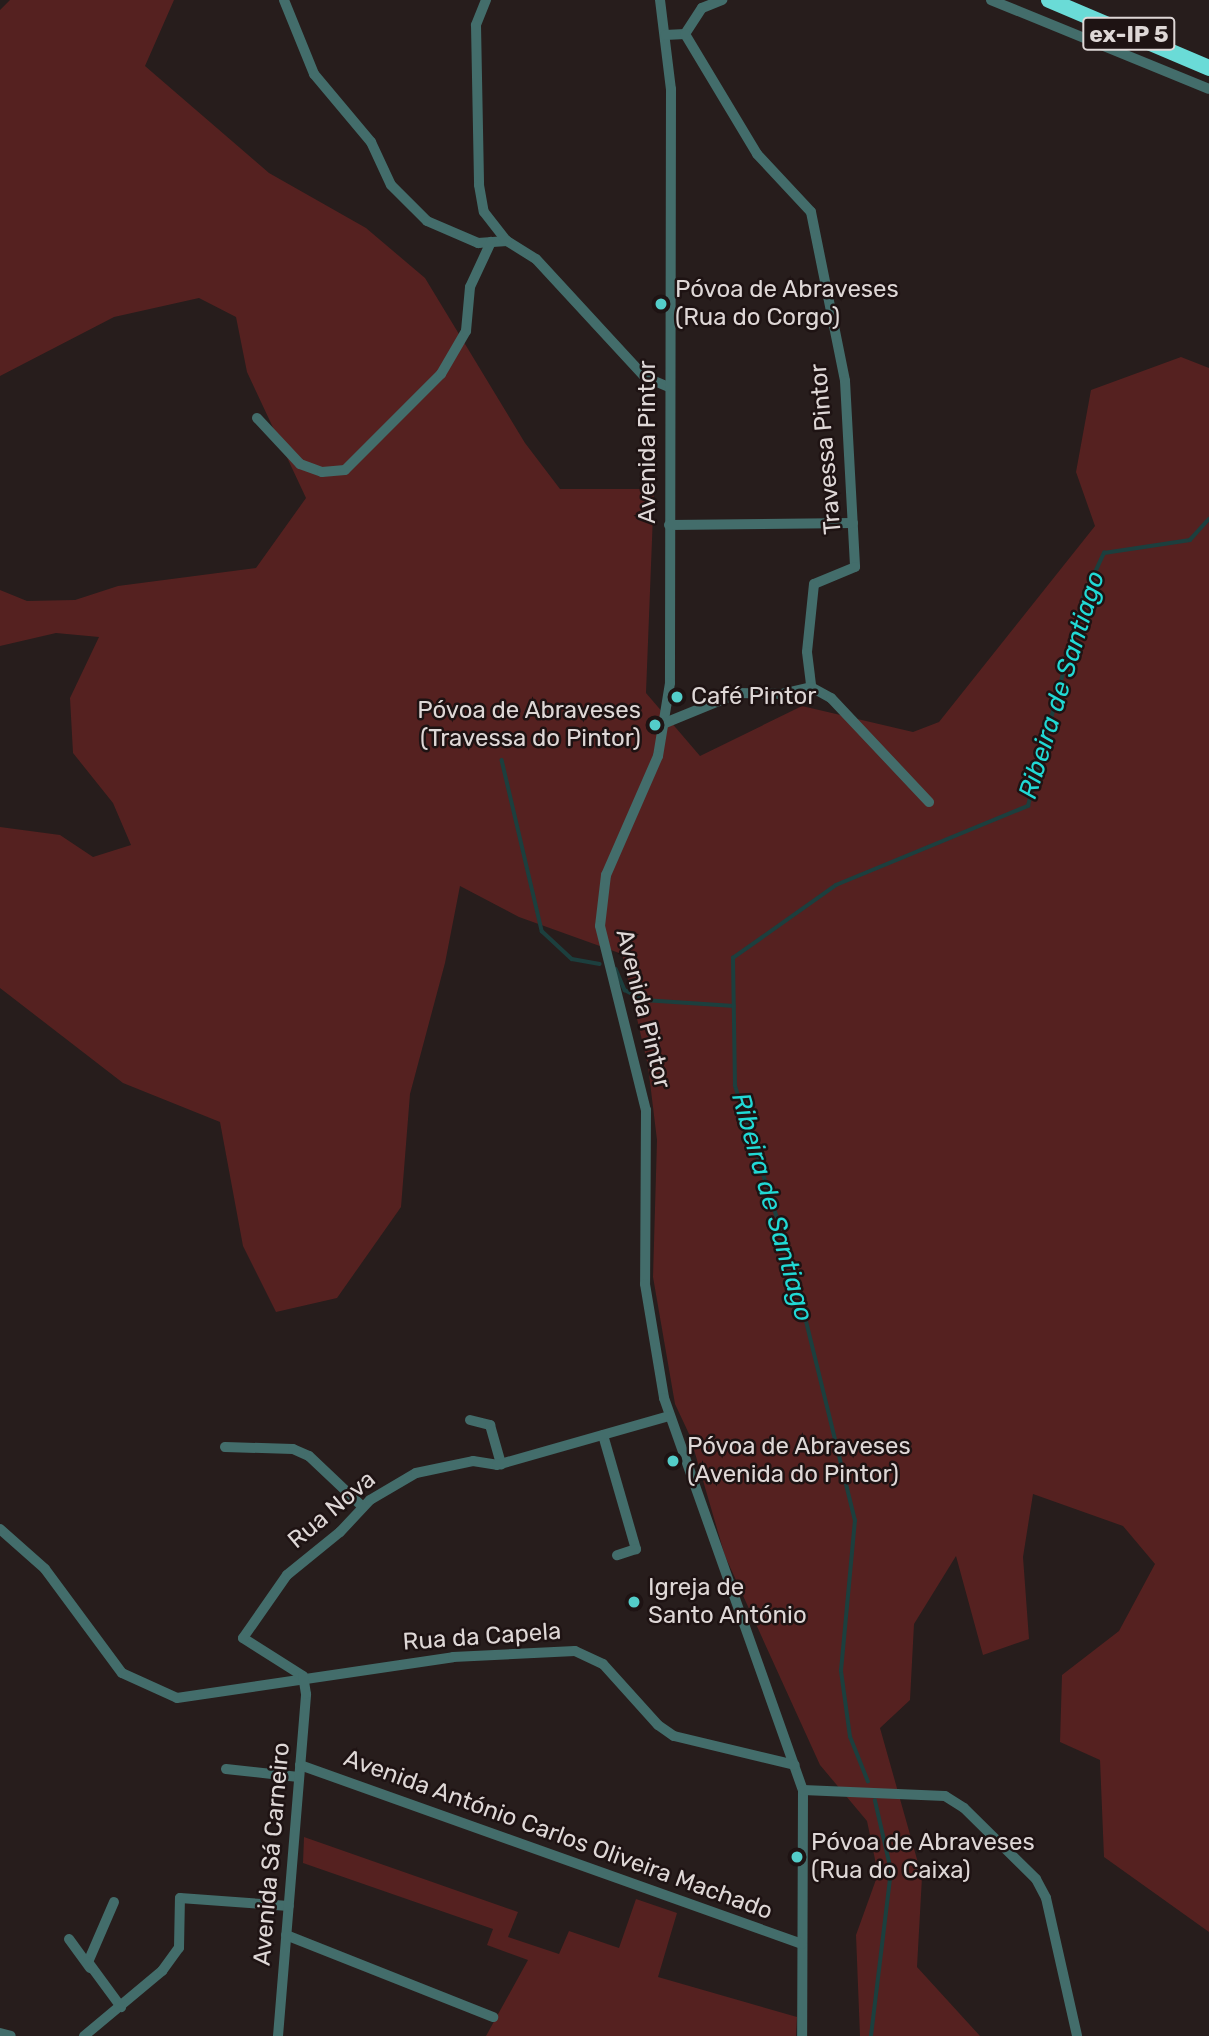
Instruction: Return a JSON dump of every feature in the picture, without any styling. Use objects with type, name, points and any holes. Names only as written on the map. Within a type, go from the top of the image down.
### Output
[{"type":"highway","name":"ex-IP 5","points":[[1049,0],[1209,68]]},
{"type":"street","points":[[284,0],[314,74],[371,142],[391,185],[427,221],[478,243],[507,241]]},
{"type":"street","points":[[486,0],[476,25],[479,185],[484,212],[507,241],[536,259],[645,377],[668,387]]},
{"type":"street","name":"Avenida Pintor","points":[[660,0],[671,89],[668,387],[670,683],[665,723],[652,773],[606,875],[600,926],[646,1110],[645,1284],[669,1416],[803,1790],[802,2036]]},
{"type":"street","points":[[665,35],[685,34],[702,8],[722,0]]},
{"type":"street","points":[[991,0],[1209,89]]},
{"type":"street","name":"Travessa Pintor","points":[[685,34],[757,154],[811,212],[845,381],[855,567],[814,584],[807,652],[811,687]]},
{"type":"street","points":[[257,418],[300,464],[322,472],[345,470],[441,374],[466,331],[470,287],[491,242]]},
{"type":"street","points":[[669,526],[853,523]]},
{"type":"street","points":[[665,723],[738,693],[781,694],[811,687],[831,698],[929,802]]},
{"type":"street","name":"Rua Nova","points":[[303,1676],[243,1637],[287,1575],[363,1507],[415,1473],[473,1461],[501,1464],[669,1416]]},
{"type":"street","points":[[470,1420],[490,1425],[501,1464]]},
{"type":"street","points":[[603,1436],[636,1549],[617,1555]]},
{"type":"street","points":[[225,1447],[293,1449],[309,1455],[363,1507]]},
{"type":"street","name":"Rua da Capela","points":[[0,1529],[46,1569],[122,1673],[177,1698],[303,1676],[453,1657],[575,1651],[603,1664],[658,1725],[674,1736],[796,1765]]},
{"type":"street","name":"Avenida Sá Carneiro","points":[[278,2036],[306,1694],[303,1676]]},
{"type":"street","name":"Avenida António Carlos Oliveira Machado","points":[[226,1769],[300,1771],[802,1944]]},
{"type":"street","points":[[803,1790],[945,1796],[964,1808],[1029,1872],[1046,1898],[1077,2036]]},
{"type":"street","points":[[84,2036],[162,1971],[178,1948],[180,1898],[289,1906]]},
{"type":"street","points":[[90,1968],[114,1902]]},
{"type":"street","points":[[286,1935],[493,2017]]},
{"type":"street","points":[[69,1939],[121,2007]]},
{"type":"street","points":[[0,2033],[11,2036]]},
{"type":"shaded area","points":[[10,0],[174,0],[145,66],[269,173],[366,228],[425,278],[525,443],[560,489],[654,489],[646,693],[700,756],[802,706],[913,732],[939,722],[1095,526],[1076,472],[1091,390],[1181,357],[1209,368],[1209,1932],[1104,1857],[1100,1760],[1060,1742],[1062,1675],[1119,1631],[1155,1564],[1123,1526],[1033,1494],[1023,1557],[1029,1639],[983,1655],[956,1556],[914,1624],[910,1700],[880,1728],[922,1877],[917,1967],[980,2036],[860,2036],[856,1935],[878,1874],[867,1821],[820,1765],[725,1556],[690,1436],[675,1404],[653,1277],[657,1140],[648,1066],[622,954],[519,917],[460,886],[445,963],[410,1094],[401,1207],[337,1298],[276,1312],[243,1246],[220,1122],[123,1083],[0,988],[0,827],[60,835],[93,857],[131,845],[113,803],[73,753],[70,698],[99,637],[56,633],[0,646],[0,590],[27,601],[75,600],[118,586],[256,568],[306,498],[247,372],[236,317],[199,298],[114,317],[0,376],[0,10]]},
{"type":"shaded area","points":[[304,1837],[518,1912],[508,1937],[559,1954],[569,1931],[619,1948],[636,1899],[677,1913],[658,1977],[797,2017],[796,2036],[486,2036],[528,1960],[487,1945],[493,1929],[303,1863]]},
{"type":"waterway","name":"Ribeira de Santiago","points":[[868,1782],[850,1737],[841,1671],[855,1521],[793,1269],[735,1086],[733,958],[836,885],[1028,806],[1083,598],[1104,553],[1190,540],[1209,519]]},
{"type":"waterway","points":[[502,760],[542,931],[572,959],[600,964]]},
{"type":"waterway","points":[[616,969],[625,990],[644,1000],[734,1006]]},
{"type":"waterway","name":"Ribeira de Santiago","points":[[871,2036],[891,1871],[875,1801]]},
{"type":"place","name":"Póvoa de Abraveses (Rua do Corgo)","points":[[661,304]]},
{"type":"place","name":"Café Pintor","points":[[677,697]]},
{"type":"place","name":"Póvoa de Abraveses (Travessa do Pintor)","points":[[655,725]]},
{"type":"place","name":"Póvoa de Abraveses (Avenida do Pintor)","points":[[673,1461]]},
{"type":"place","name":"Igreja de Santo António","points":[[634,1602]]},
{"type":"place","name":"Póvoa de Abraveses (Rua do Caixa)","points":[[797,1857]]}]
